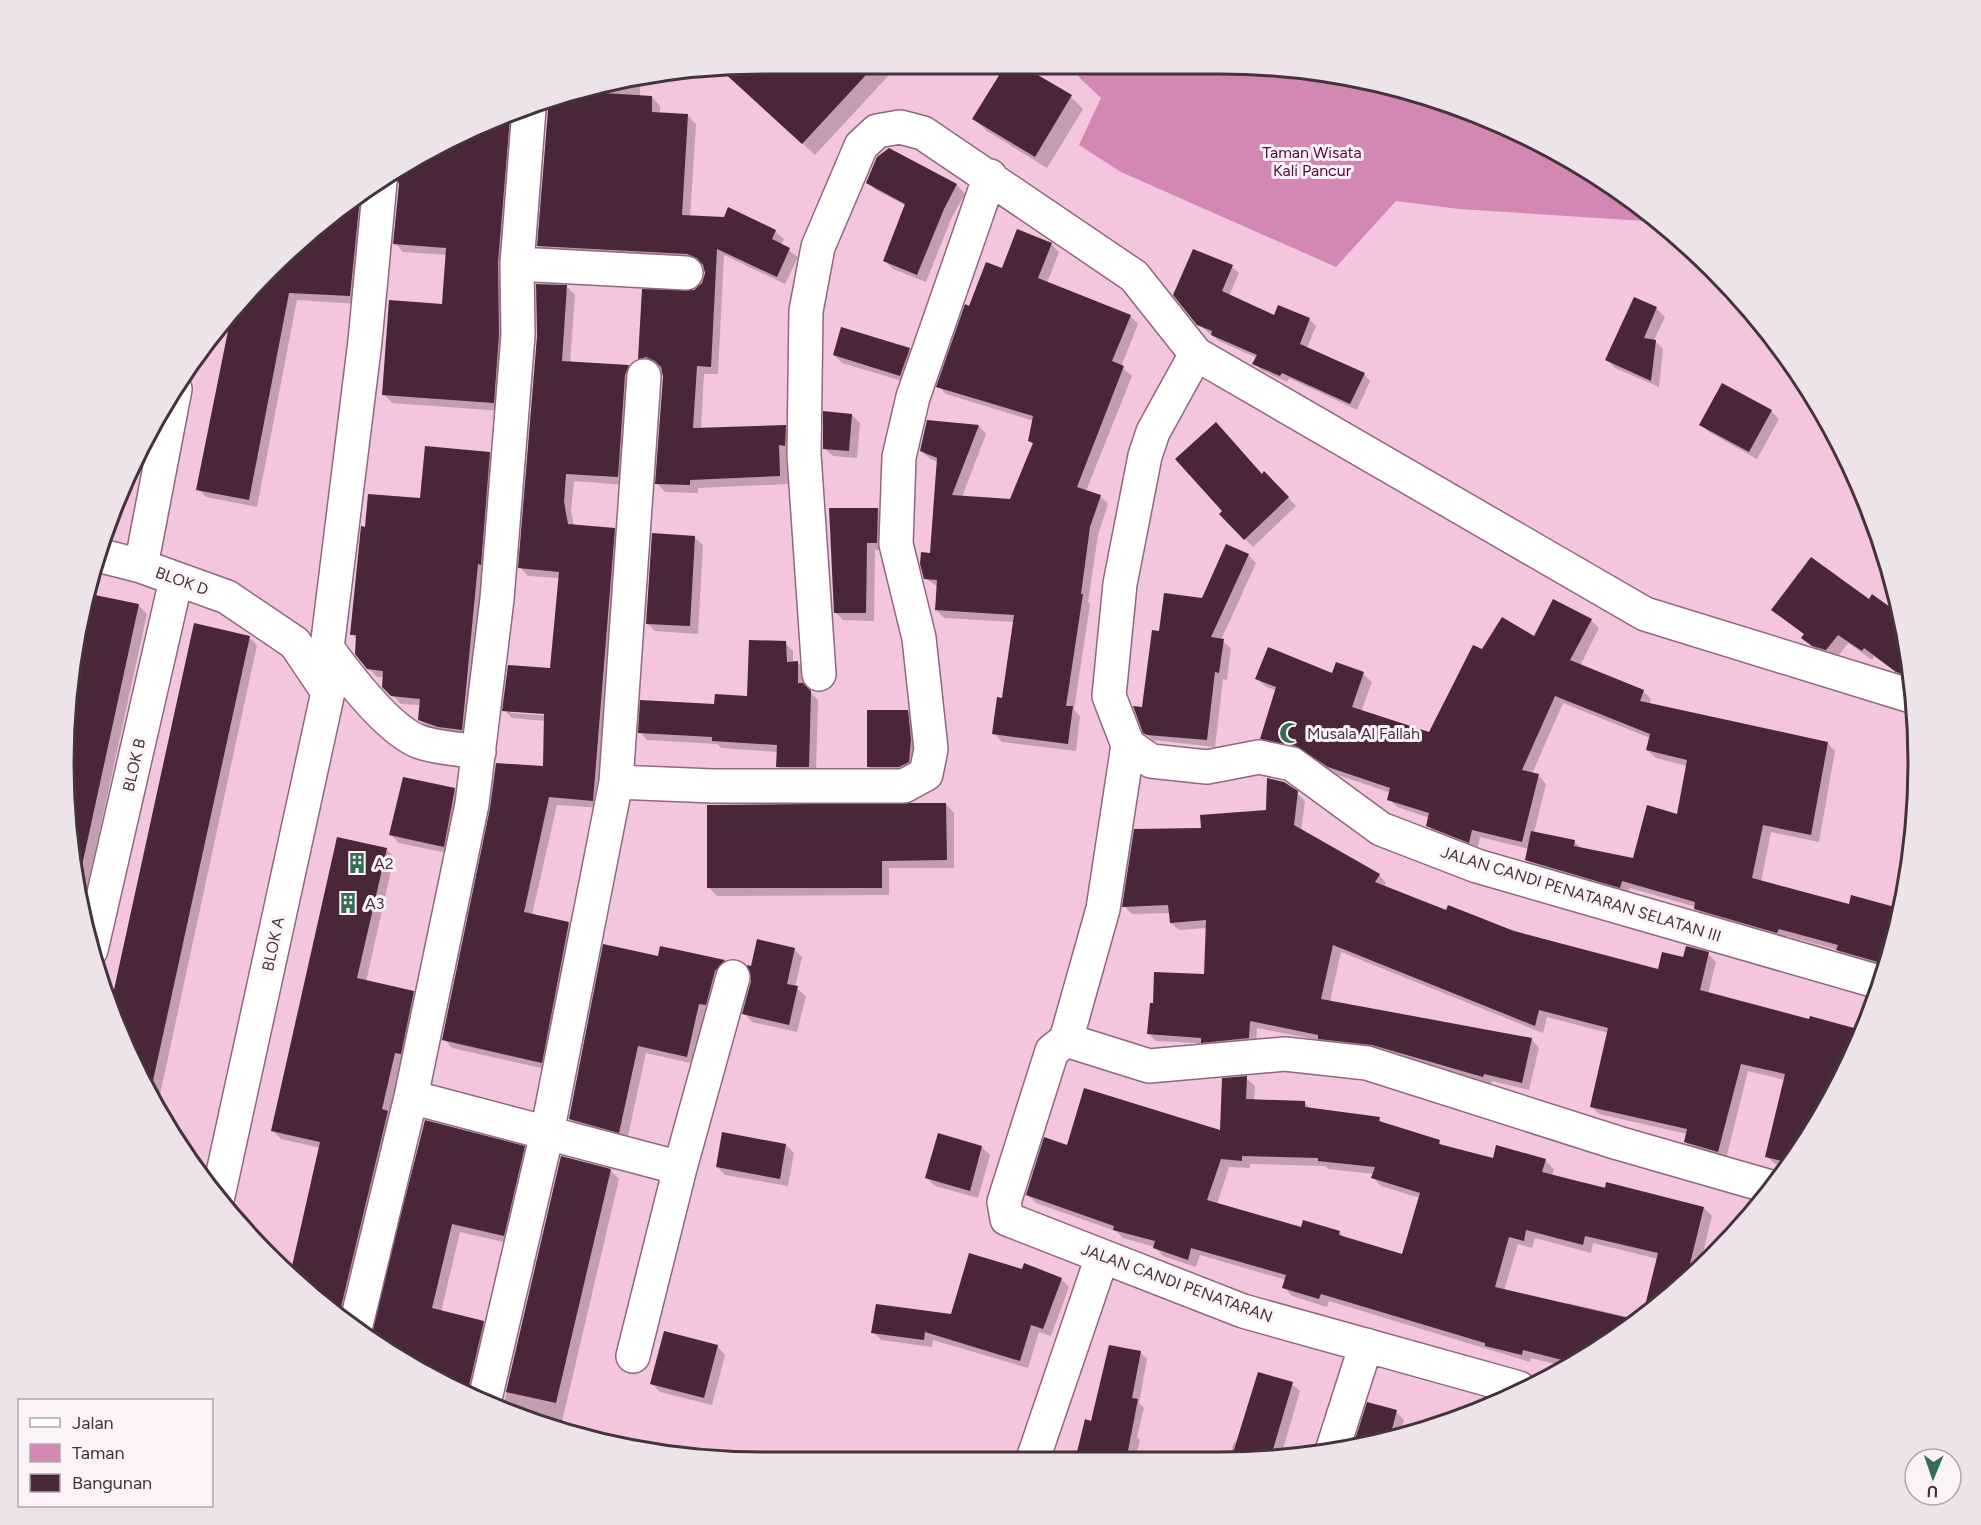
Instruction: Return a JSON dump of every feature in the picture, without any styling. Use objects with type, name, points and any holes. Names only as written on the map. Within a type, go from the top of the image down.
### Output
[{"type":"street","points":[[357,1319],[411,1097],[472,804],[497,599],[518,335],[517,264],[528,115]]},
{"type":"street","points":[[819,674],[804,455],[806,311],[818,247],[831,211],[861,146],[877,131],[900,127],[923,134],[990,176],[1134,276],[1196,354],[1645,614],[1904,694]]},
{"type":"street","points":[[616,782],[713,786],[904,786],[926,774],[931,750],[919,638],[896,544],[899,457],[913,397],[990,176]]},
{"type":"street","points":[[379,191],[351,464],[327,648],[356,688],[407,735],[420,742],[478,752]]},
{"type":"street","points":[[517,264],[686,273]]},
{"type":"street","points":[[1196,354],[1153,432],[1145,456],[1120,584],[1109,696],[1128,745],[1103,909],[1059,1045],[1149,1066],[1285,1054],[1366,1063],[1618,1143],[1763,1185]]},
{"type":"street","points":[[486,1393],[547,1133],[616,782],[644,376]]},
{"type":"street","name":"BLOK D","points":[[171,410],[141,566],[227,597],[295,644],[328,692]]},
{"type":"street","points":[[105,557],[141,566]]},
{"type":"street","name":"BLOK B","points":[[95,932],[176,580]]},
{"type":"street","name":"BLOK A","points":[[220,1187],[328,692]]},
{"type":"street","name":"JALAN CANDI PENATARAN SELATAN III","points":[[1128,745],[1150,761],[1207,767],[1259,757],[1292,764],[1381,829],[1416,844],[1477,866],[1872,980]]},
{"type":"street","points":[[633,1356],[733,977]]},
{"type":"street","name":"JALAN CANDI PENATARAN","points":[[1059,1045],[1005,1202],[1007,1219],[1243,1311],[1511,1386]]},
{"type":"street","points":[[411,1097],[681,1168]]},
{"type":"street","points":[[1035,1452],[1102,1257]]},
{"type":"street","points":[[1335,1441],[1366,1345]]},
{"type":"green space","name":"Taman Wisata Kali Pancur","points":[[1076,74],[1264,75],[1308,79],[1353,87],[1440,110],[1482,126],[1563,166],[1644,221],[1459,209],[1396,201],[1336,267],[1121,172],[1079,145],[1101,98]]},
{"type":"building","points":[[867,74],[802,144],[726,75]]},
{"type":"building","points":[[1000,74],[1036,74],[1072,95],[1035,157],[972,119]]},
{"type":"building","points":[[602,93],[652,96],[652,112],[688,114],[682,215],[724,217],[728,207],[776,230],[772,239],[790,248],[777,277],[717,249],[711,367],[697,366],[693,428],[786,425],[785,446],[779,445],[780,476],[690,480],[690,485],[655,484],[663,377],[661,367],[655,361],[646,357],[638,359],[642,289],[694,290],[702,283],[705,273],[703,265],[697,258],[687,254],[537,246],[548,108]]},
{"type":"building","points":[[510,122],[498,263],[499,334],[494,403],[382,395],[389,300],[442,304],[446,248],[393,244],[399,184],[397,179],[418,166]]},
{"type":"building","points":[[889,148],[957,184],[944,209],[917,275],[883,261],[905,204],[866,183],[877,157]]},
{"type":"building","points":[[359,205],[350,296],[289,293],[249,500],[196,490],[229,327],[275,275],[308,244]]},
{"type":"building","points":[[1017,229],[1052,243],[1038,278],[1131,315],[1112,361],[1124,366],[1077,487],[1101,495],[1090,527],[1081,594],[1083,594],[1066,706],[1073,706],[1068,744],[992,734],[997,697],[1002,698],[1014,615],[935,610],[937,580],[924,579],[920,564],[921,552],[930,553],[937,458],[920,451],[927,420],[979,425],[952,495],[1010,499],[1033,443],[1028,441],[1033,416],[936,387],[965,304],[969,306],[986,262],[1002,268]]},
{"type":"building","points":[[1193,249],[1233,265],[1222,291],[1274,315],[1278,305],[1310,318],[1300,344],[1365,373],[1350,404],[1282,373],[1280,376],[1252,364],[1257,355],[1211,335],[1212,331],[1197,325],[1173,295]]},
{"type":"building","points":[[536,284],[567,285],[562,361],[629,365],[625,375],[618,477],[566,474],[564,502],[568,524],[615,528],[593,801],[549,797],[524,912],[569,922],[542,1063],[442,1040],[490,808],[496,763],[543,766],[544,714],[502,711],[508,665],[550,668],[559,572],[518,568],[537,336]]},
{"type":"building","points":[[1634,297],[1657,307],[1644,338],[1656,340],[1651,381],[1605,360]]},
{"type":"building","points":[[841,327],[910,348],[900,376],[833,355]]},
{"type":"building","points":[[1722,383],[1772,410],[1749,452],[1699,425]]},
{"type":"building","points":[[823,411],[852,414],[849,451],[823,449]]},
{"type":"building","points":[[1216,422],[1262,474],[1264,471],[1289,497],[1244,540],[1219,514],[1222,511],[1175,459]]},
{"type":"building","points":[[425,446],[490,452],[481,565],[478,564],[462,730],[438,727],[418,720],[420,699],[391,696],[382,687],[383,671],[367,669],[355,654],[356,635],[350,635],[361,526],[365,527],[368,494],[420,498]]},
{"type":"building","points":[[829,508],[878,508],[877,543],[867,543],[866,613],[834,613]]},
{"type":"building","points":[[652,533],[695,536],[690,626],[646,624]]},
{"type":"building","points":[[1226,544],[1249,554],[1211,637],[1224,639],[1219,673],[1215,672],[1207,740],[1147,735],[1143,733],[1133,706],[1142,707],[1152,630],[1159,631],[1164,593],[1202,598]]},
{"type":"building","points":[[1811,557],[1869,599],[1872,594],[1889,606],[1902,674],[1896,672],[1864,648],[1862,651],[1838,635],[1826,650],[1812,646],[1801,638],[1804,634],[1771,610]]},
{"type":"building","points":[[95,595],[139,604],[82,867],[75,808],[75,717],[79,673],[87,628]]},
{"type":"building","points":[[1553,599],[1592,619],[1570,660],[1644,690],[1640,701],[1828,742],[1811,835],[1763,825],[1752,878],[1849,904],[1851,895],[1892,906],[1878,962],[1836,950],[1838,945],[1779,929],[1777,933],[1694,909],[1695,902],[1622,881],[1620,888],[1525,860],[1531,831],[1575,840],[1574,846],[1633,858],[1647,805],[1677,814],[1687,760],[1646,750],[1650,734],[1555,696],[1522,770],[1539,774],[1522,842],[1472,830],[1469,843],[1426,826],[1429,813],[1387,800],[1390,788],[1328,767],[1296,746],[1260,739],[1276,687],[1255,679],[1268,647],[1332,673],[1336,662],[1364,672],[1352,707],[1429,732],[1473,645],[1482,649],[1502,617],[1534,636]]},
{"type":"building","points":[[194,623],[250,636],[153,1082],[126,1026],[113,993]]},
{"type":"building","points":[[749,640],[786,641],[787,662],[798,661],[798,683],[803,683],[811,691],[809,767],[776,767],[777,745],[712,741],[712,737],[638,733],[640,700],[714,704],[715,694],[747,696]]},
{"type":"building","points":[[867,710],[908,710],[911,740],[909,762],[899,767],[867,767]]},
{"type":"building","points":[[403,777],[455,788],[444,847],[389,835]]},
{"type":"building","points":[[1267,778],[1284,782],[1298,791],[1294,825],[1380,874],[1375,882],[1446,910],[1448,905],[1514,931],[1658,969],[1662,952],[1683,957],[1686,946],[1709,952],[1700,990],[1809,1019],[1810,1016],[1854,1028],[1815,1107],[1780,1161],[1765,1157],[1785,1074],[1741,1064],[1718,1152],[1684,1142],[1687,1129],[1590,1107],[1608,1028],[1539,1010],[1535,1026],[1333,945],[1321,999],[1532,1038],[1522,1083],[1484,1074],[1483,1077],[1372,1045],[1318,1039],[1318,1035],[1250,1021],[1249,1038],[1201,1043],[1201,1038],[1147,1034],[1150,1003],[1153,1003],[1154,972],[1204,974],[1206,920],[1170,923],[1168,905],[1122,907],[1134,829],[1201,828],[1200,815],[1266,810]]},
{"type":"building","points":[[946,803],[947,860],[882,861],[882,888],[707,888],[707,805]]},
{"type":"building","points":[[337,837],[387,848],[357,978],[414,991],[401,1054],[395,1053],[382,1109],[388,1111],[341,1307],[292,1266],[320,1142],[271,1131]]},
{"type":"building","points":[[757,939],[795,948],[787,984],[798,986],[789,1025],[742,1014],[751,981],[747,965],[751,966]]},
{"type":"building","points":[[603,944],[658,956],[660,946],[725,960],[715,971],[706,1005],[699,1004],[687,1057],[638,1046],[619,1133],[569,1119]]},
{"type":"building","points":[[1247,1076],[1246,1099],[1305,1101],[1305,1107],[1380,1117],[1379,1121],[1440,1140],[1439,1144],[1493,1158],[1496,1145],[1546,1159],[1542,1172],[1605,1188],[1606,1182],[1704,1207],[1690,1265],[1646,1303],[1658,1253],[1585,1236],[1583,1245],[1526,1230],[1524,1241],[1509,1237],[1495,1287],[1626,1317],[1561,1360],[1523,1350],[1522,1355],[1485,1346],[1485,1343],[1321,1294],[1319,1299],[1282,1288],[1286,1275],[1191,1248],[1188,1260],[1153,1248],[1155,1241],[1113,1230],[1114,1226],[1026,1195],[1044,1137],[1067,1145],[1084,1088],[1220,1130],[1222,1078]],"holes":[[[1242,1156],[1318,1158],[1318,1161],[1375,1167],[1371,1178],[1420,1193],[1402,1254],[1339,1235],[1340,1231],[1303,1220],[1301,1227],[1207,1200],[1221,1159],[1242,1161]]]},
{"type":"building","points":[[425,1120],[525,1146],[504,1236],[452,1224],[432,1308],[484,1321],[469,1385],[418,1359],[372,1329]]},
{"type":"building","points":[[722,1132],[786,1144],[780,1179],[716,1167]]},
{"type":"building","points":[[938,1133],[982,1146],[970,1191],[925,1178]]},
{"type":"building","points":[[561,1156],[611,1169],[556,1403],[506,1392]]},
{"type":"building","points":[[969,1253],[1022,1269],[1024,1263],[1062,1278],[1043,1329],[1031,1325],[1020,1361],[925,1332],[924,1340],[871,1333],[876,1304],[951,1314]]},
{"type":"building","points":[[664,1331],[718,1345],[704,1398],[650,1384]]},
{"type":"building","points":[[1109,1345],[1141,1351],[1132,1398],[1138,1399],[1128,1452],[1077,1452],[1085,1419],[1091,1421]]},
{"type":"building","points":[[1258,1372],[1293,1382],[1273,1449],[1233,1451]]},
{"type":"building","points":[[1367,1402],[1397,1410],[1392,1429],[1356,1437]]},
{"type":"place","name":"Musala Al Fallah","points":[[1290,733]]},
{"type":"place","name":"A2","points":[[357,863]]},
{"type":"place","name":"A3","points":[[348,903]]}]
